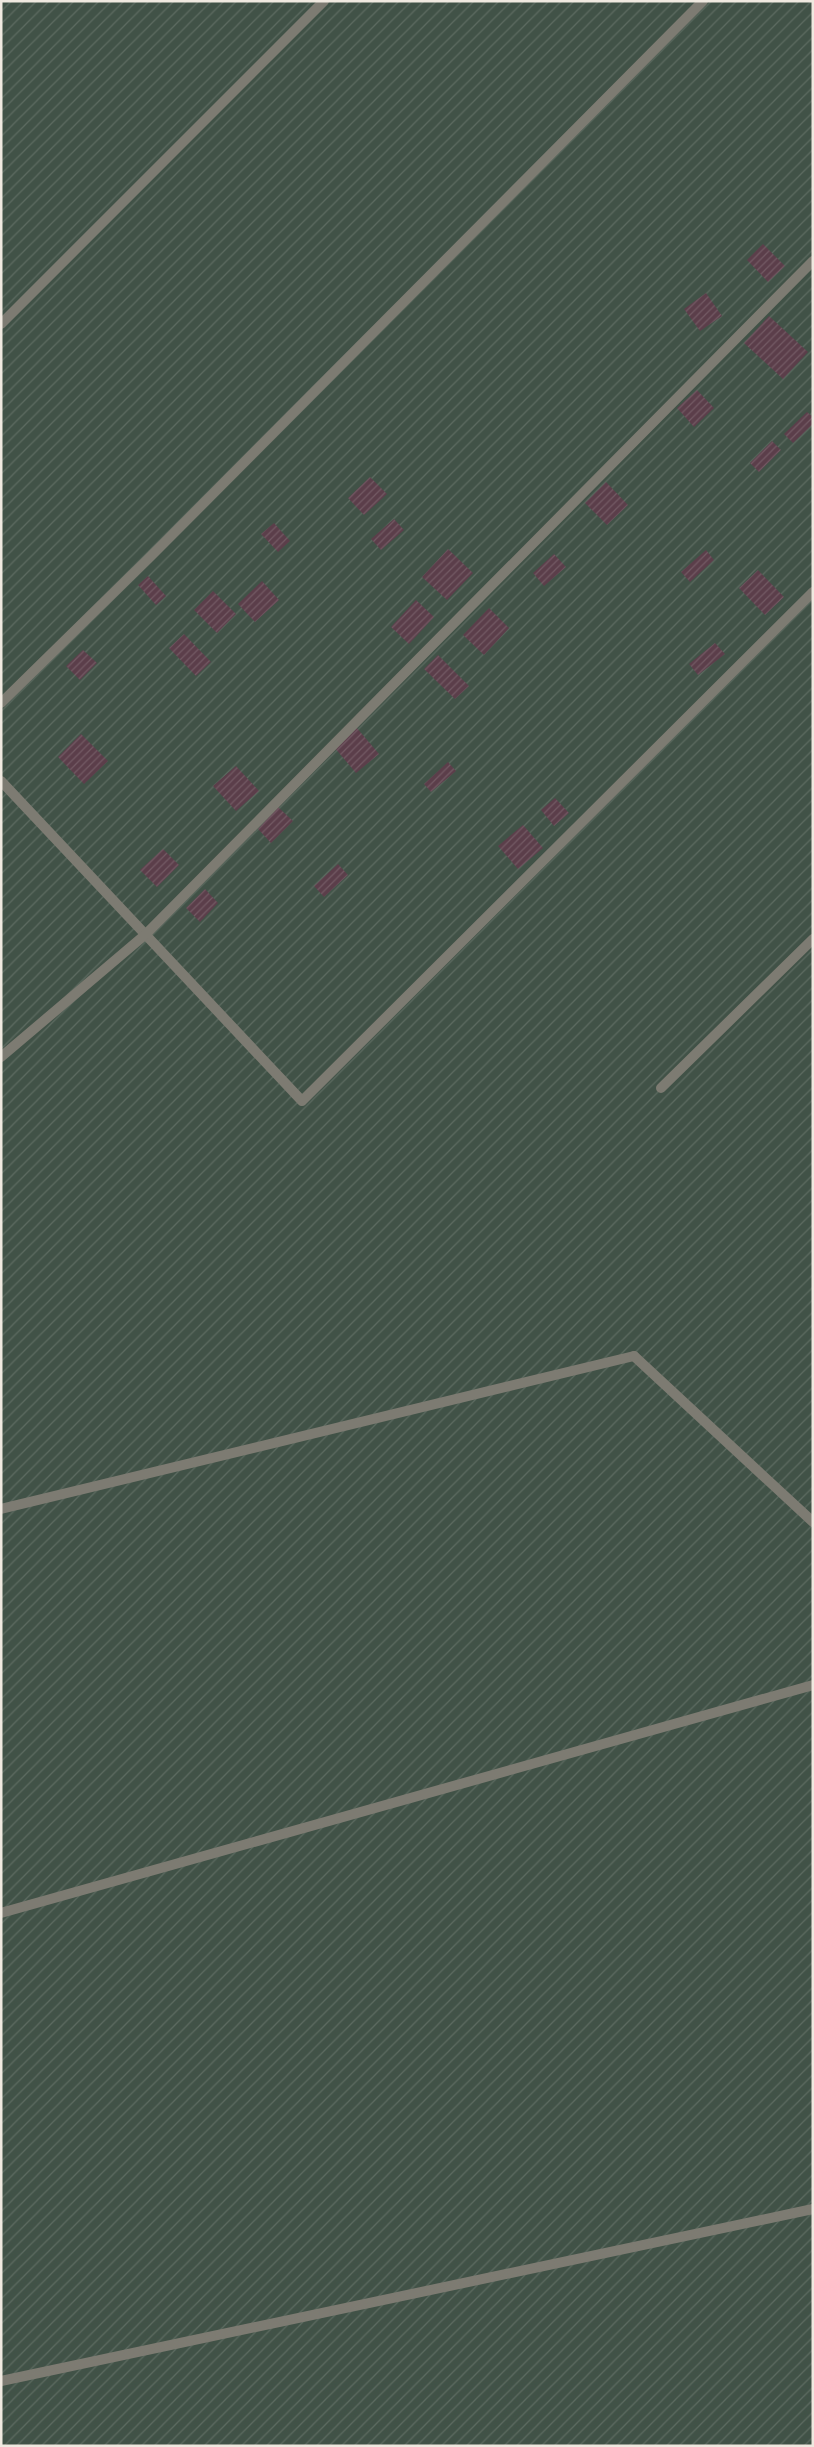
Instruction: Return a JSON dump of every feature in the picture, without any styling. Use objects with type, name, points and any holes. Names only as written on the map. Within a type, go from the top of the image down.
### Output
[{"type":"street","points":[[1,324],[324,1]]},
{"type":"street","points":[[1,703],[151,556],[703,1]]},
{"type":"street","points":[[1,1058],[146,934],[813,261]]},
{"type":"street","points":[[1,781],[302,1102],[813,592]]},
{"type":"street","points":[[661,1088],[813,939]]},
{"type":"street","points":[[1,1509],[634,1356],[813,1522]]},
{"type":"street","points":[[1,1913],[813,1685]]},
{"type":"street","points":[[1,2381],[813,2209]]},
{"type":"green space","points":[[1,1],[813,1],[813,2446],[1,2446]]},
{"type":"building","points":[[763,244],[785,266],[768,282],[747,260]]},
{"type":"building","points":[[706,293],[722,316],[700,331],[684,309]]},
{"type":"building","points":[[769,316],[808,352],[783,379],[744,343]]},
{"type":"building","points":[[697,390],[714,408],[694,427],[677,408]]},
{"type":"building","points":[[807,412],[813,417],[813,424],[793,443],[784,434]]},
{"type":"building","points":[[772,441],[781,450],[759,472],[750,463]]},
{"type":"building","points":[[370,477],[387,494],[364,515],[348,498]]},
{"type":"building","points":[[606,482],[628,505],[607,525],[585,503]]},
{"type":"building","points":[[394,519],[404,530],[381,550],[371,539]]},
{"type":"building","points":[[274,523],[290,541],[278,552],[261,534]]},
{"type":"building","points":[[448,549],[473,573],[447,600],[422,577]]},
{"type":"building","points":[[706,550],[714,560],[690,582],[681,572]]},
{"type":"building","points":[[554,554],[566,567],[544,586],[533,573]]},
{"type":"building","points":[[758,570],[784,597],[765,615],[739,588]]},
{"type":"building","points":[[148,576],[166,596],[156,605],[138,585]]},
{"type":"building","points":[[262,581],[279,600],[255,622],[238,604]]},
{"type":"building","points":[[213,591],[236,614],[217,633],[194,610]]},
{"type":"building","points":[[416,600],[434,617],[409,644],[391,627]]},
{"type":"building","points":[[489,608],[509,628],[484,655],[463,635]]},
{"type":"building","points":[[184,634],[211,662],[196,676],[169,648]]},
{"type":"building","points":[[715,643],[725,654],[698,675],[689,664]]},
{"type":"building","points":[[83,650],[97,663],[80,680],[66,666]]},
{"type":"building","points":[[438,655],[469,686],[455,699],[424,669]]},
{"type":"building","points":[[356,727],[379,754],[356,773],[334,747]]},
{"type":"building","points":[[81,734],[108,761],[84,784],[58,757]]},
{"type":"building","points":[[448,762],[456,771],[431,792],[424,784]]},
{"type":"building","points":[[236,766],[259,791],[236,811],[213,786]]},
{"type":"building","points":[[555,798],[569,813],[554,826],[541,810]]},
{"type":"building","points":[[278,807],[293,821],[271,843],[258,829]]},
{"type":"building","points":[[523,825],[543,848],[518,869],[498,846]]},
{"type":"building","points":[[163,849],[179,865],[157,887],[140,870]]},
{"type":"building","points":[[338,864],[348,875],[324,897],[314,886]]},
{"type":"building","points":[[205,889],[218,903],[200,922],[186,908]]}]
